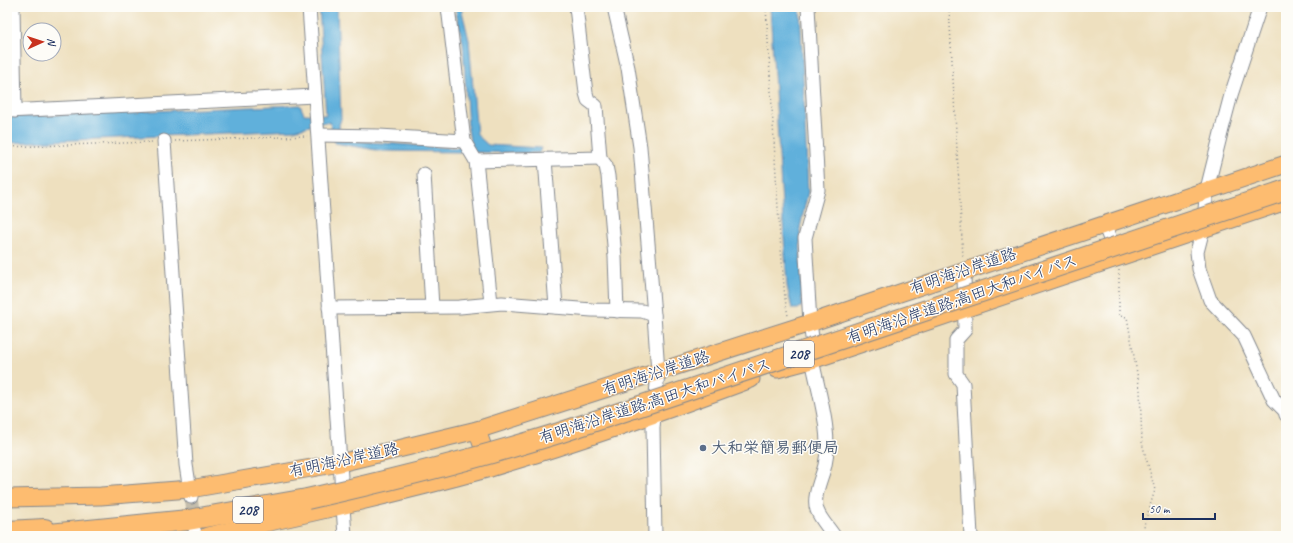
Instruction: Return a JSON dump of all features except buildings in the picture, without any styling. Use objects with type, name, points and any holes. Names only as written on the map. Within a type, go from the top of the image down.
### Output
[{"type":"highway","name":"有明海沿岸道路;高田大和バイパス","points":[[30,536],[197,531],[307,499],[402,478],[490,454],[559,433],[1286,190]]},
{"type":"highway","points":[[7,531],[161,519],[197,531]]},
{"type":"main road","name":"有明海沿岸道路","points":[[7,498],[190,493],[340,463],[477,430],[810,323],[1207,189],[1286,164]]},
{"type":"main road","points":[[197,531],[341,506],[490,468],[654,415],[770,371],[815,359],[1286,201]]},
{"type":"main road","points":[[477,430],[490,468]]},
{"type":"street","points":[[13,7],[11,111],[315,96]]},
{"type":"street","points":[[309,7],[319,135],[340,463],[341,506],[345,536]]},
{"type":"street","points":[[448,7],[464,141],[476,161],[491,303]]},
{"type":"street","points":[[576,7],[586,93],[588,100],[596,106],[600,158],[606,166],[607,171],[616,257],[617,311]]},
{"type":"street","points":[[614,7],[628,68],[640,147],[654,316],[658,372],[654,415],[655,536]]},
{"type":"street","points":[[808,7],[818,190],[805,238],[810,323],[815,359],[813,364],[823,416],[826,451],[825,464],[818,482],[817,509],[834,536]]},
{"type":"street","points":[[1260,7],[1231,95],[1207,189],[1203,229],[1196,252],[1199,269],[1210,300],[1244,336],[1274,400],[1286,413]]},
{"type":"street","points":[[319,135],[379,136],[464,141]]},
{"type":"street","points":[[164,141],[186,464],[190,493]]},
{"type":"street","points":[[476,161],[600,158]]},
{"type":"street","points":[[545,159],[556,307]]},
{"type":"street","points":[[424,174],[432,307]]},
{"type":"street","points":[[1104,224],[1118,258]]},
{"type":"street","points":[[964,271],[965,330],[956,340],[956,374],[963,384],[972,536]]},
{"type":"street","points":[[329,308],[460,307],[491,303],[617,311],[642,311],[654,316]]},
{"type":"path","points":[[766,7],[784,299],[791,329]]},
{"type":"path","points":[[950,7],[964,271]]},
{"type":"path","points":[[1118,258],[1120,316],[1127,317],[1140,390],[1142,443],[1155,490],[1144,525],[1145,536]]},
{"type":"water","points":[[319,7],[337,7],[341,119],[339,125],[340,140],[453,148],[471,147],[468,129],[463,43],[455,7],[461,7],[469,40],[477,135],[488,145],[541,148],[539,153],[382,151],[335,143],[330,123],[325,122],[294,130],[7,143],[7,117],[300,105],[304,114],[326,115]]},
{"type":"water","points":[[770,7],[800,7],[808,192],[800,228],[802,306],[798,309],[792,309],[787,286]]},
{"type":"tunnel","points":[[191,497],[195,526]]},
{"type":"place","name":"大和栄簡易郵便局","points":[[703,448]]}]
